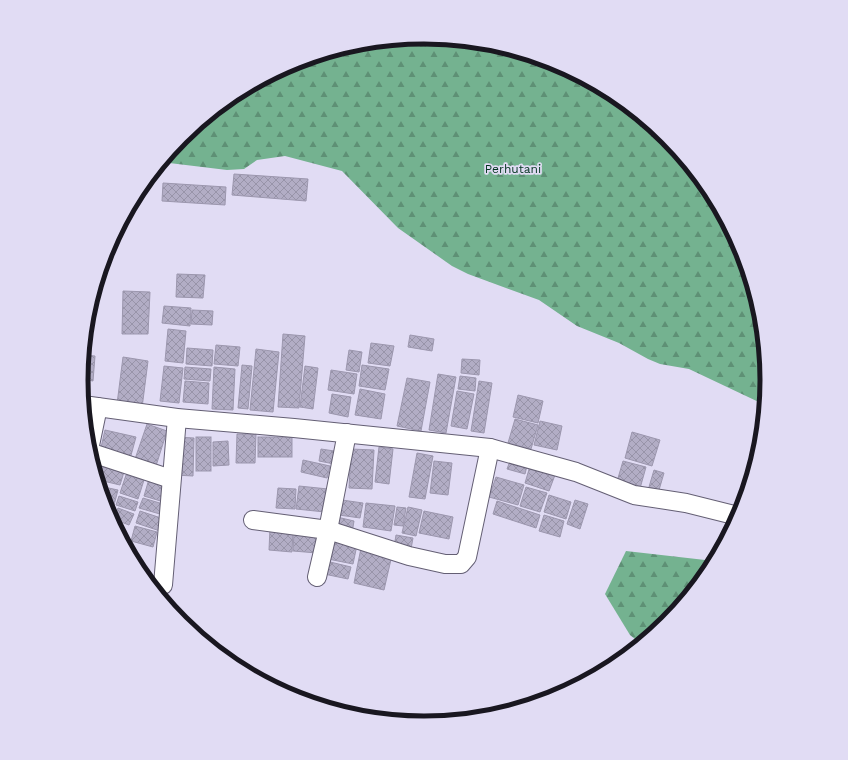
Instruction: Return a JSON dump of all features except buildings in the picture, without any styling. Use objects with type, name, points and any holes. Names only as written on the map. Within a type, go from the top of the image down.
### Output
[{"type":"street","points":[[90,418],[91,406],[177,418],[347,433],[490,448],[576,472],[634,495],[686,504],[732,515]]},
{"type":"street","points":[[163,585],[177,418]]},
{"type":"street","points":[[317,577],[347,433]]},
{"type":"street","points":[[254,520],[328,530],[409,556],[445,564],[461,564],[467,557],[490,448]]},
{"type":"street","points":[[96,453],[172,479]]},
{"type":"green space","name":"Perhutani","points":[[424,44],[446,45],[490,50],[511,55],[553,70],[592,89],[629,113],[646,127],[677,158],[691,175],[715,212],[734,251],[749,293],[754,314],[759,358],[759,402],[689,369],[660,364],[648,359],[619,343],[577,326],[539,300],[468,274],[452,266],[398,228],[342,171],[285,156],[257,160],[244,169],[227,170],[167,163],[202,127],[237,101],[275,79],[337,55],[380,47]]},
{"type":"green space","points":[[626,551],[707,560],[691,585],[677,602],[637,641],[630,635],[605,594]]}]
